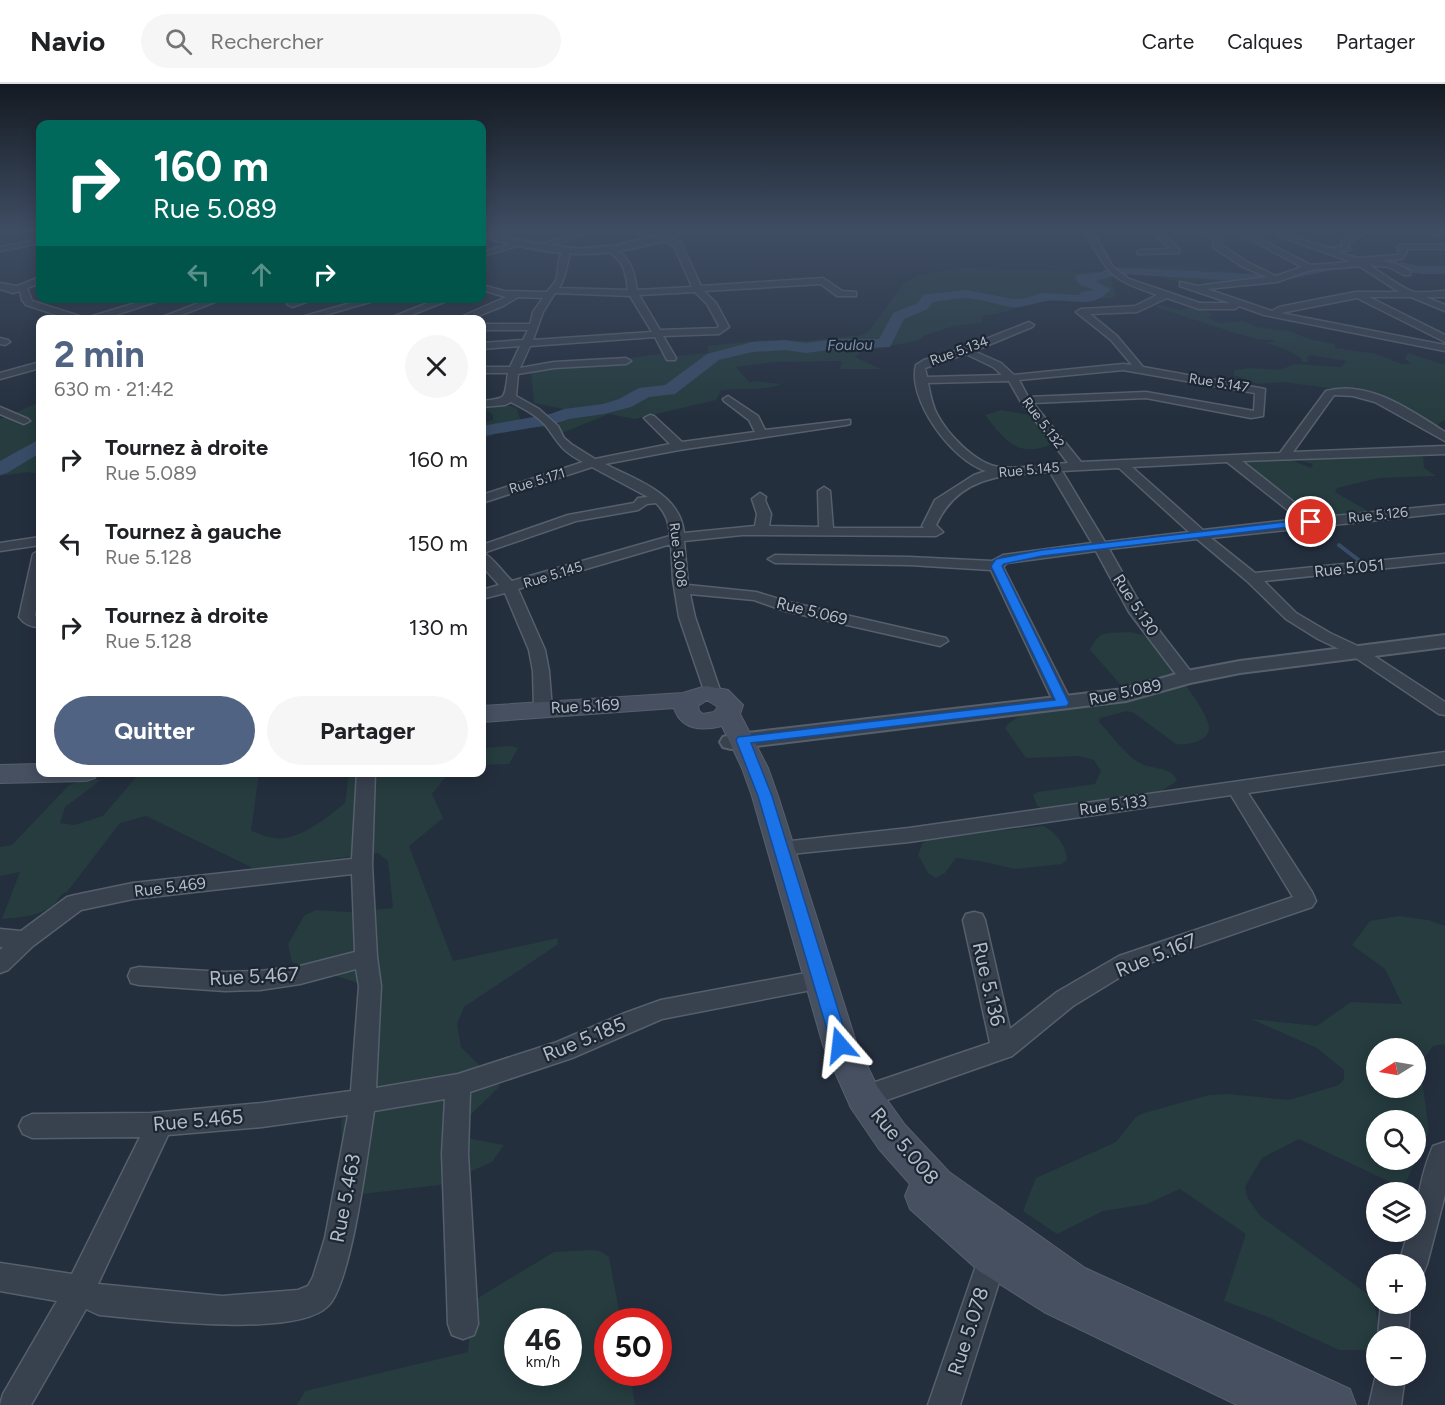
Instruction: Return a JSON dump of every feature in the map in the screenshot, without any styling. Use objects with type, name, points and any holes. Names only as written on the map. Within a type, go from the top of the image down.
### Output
[{"type":"main road","name":"Rue 5.169","points":[[486,714],[543,709],[715,718]]},
{"type":"main road","name":"Rue 5.169","points":[[486,728],[548,721],[715,718]]},
{"type":"main road","name":"Rue 5.008","points":[[715,718],[765,796],[840,1045],[864,1096],[892,1137],[935,1185],[1070,1283],[1334,1405]]},
{"type":"main road","name":"Rue 5.008","points":[[715,718],[754,797],[806,982],[828,1048],[852,1103],[879,1143],[920,1193],[993,1257],[1068,1302],[1285,1405]]},
{"type":"main road","points":[[0,759],[36,761]]},
{"type":"main road","points":[[0,774],[36,773]]},
{"type":"street","points":[[25,294],[27,302],[67,315]]},
{"type":"street","points":[[471,315],[500,304],[517,294],[529,294]]},
{"type":"street","points":[[486,404],[505,402],[510,397],[513,371],[534,327],[538,312],[552,294]]},
{"type":"street","points":[[633,294],[672,358]]},
{"type":"street","points":[[486,346],[526,345],[724,329],[711,303],[702,294]]},
{"type":"street","points":[[840,294],[853,294]]},
{"type":"street","points":[[1161,294],[1208,307],[1243,306]]},
{"type":"street","points":[[1210,294],[1274,314],[1445,348]]},
{"type":"street","points":[[1274,314],[1279,310],[1355,295],[1394,294]]},
{"type":"street","points":[[1414,294],[1445,308]]},
{"type":"street","points":[[1355,295],[1445,339]]},
{"type":"street","points":[[1139,369],[1114,338],[1082,312],[1137,309],[1158,297],[1168,296]]},
{"type":"street","points":[[35,305],[39,303]]},
{"type":"street","points":[[107,315],[146,303]]},
{"type":"street","points":[[173,315],[207,303]]},
{"type":"street","points":[[314,315],[361,303]]},
{"type":"street","points":[[402,315],[436,303]]},
{"type":"street","name":"Rue 5.134","points":[[999,471],[976,461],[936,421],[930,412],[920,380],[922,364],[1029,325]]},
{"type":"street","points":[[486,327],[534,327]]},
{"type":"street","points":[[965,350],[997,365],[1012,378]]},
{"type":"street","points":[[486,370],[513,371],[554,365],[626,361]]},
{"type":"street","points":[[0,376],[36,366]]},
{"type":"street","name":"Rue 5.147","points":[[920,380],[1012,378],[1114,367],[1139,369],[1257,389],[1260,391],[1260,410],[1258,414],[1241,414],[1146,395],[1025,400]]},
{"type":"street","name":"Rue 5.132","points":[[1012,378],[1025,400],[1077,466]]},
{"type":"street","points":[[1284,456],[1330,393],[1337,391],[1389,402],[1445,436]]},
{"type":"street","points":[[510,397],[536,411],[546,420],[559,439],[593,464],[661,499]]},
{"type":"street","points":[[728,399],[754,418],[761,434]]},
{"type":"street","points":[[0,410],[24,421]]},
{"type":"street","points":[[650,418],[679,446]]},
{"type":"street","name":"Rue 5.171","points":[[486,498],[593,464],[679,446],[846,422]]},
{"type":"street","name":"Rue 5.145","points":[[486,594],[677,538],[721,531],[760,529],[936,532],[929,526],[940,503],[978,478],[999,471],[1284,456],[1443,453]]},
{"type":"street","points":[[1231,459],[1311,522]]},
{"type":"street","points":[[1122,464],[1201,536],[1252,578],[1291,616],[1324,636],[1356,651],[1445,710]]},
{"type":"street","name":"Rue 5.130","points":[[1053,467],[1137,612],[1187,677]]},
{"type":"street","points":[[824,491],[825,530]]},
{"type":"street","points":[[760,497],[758,499],[764,510],[765,521],[760,529]]},
{"type":"street","points":[[486,548],[573,518],[638,506],[643,501],[661,499]]},
{"type":"street","name":"Rue 5.008","points":[[661,499],[669,508],[676,523],[687,617],[715,718]]},
{"type":"street","name":"Rue 5.126","points":[[996,566],[1003,559],[1011,557],[1445,508]]},
{"type":"street","points":[[0,548],[36,542]]},
{"type":"street","name":"Rue 5.051","points":[[1252,578],[1445,558]]},
{"type":"street","points":[[775,559],[909,561],[996,566],[1063,703]]},
{"type":"street","points":[[486,562],[510,587],[516,608],[537,650],[541,671],[543,709]]},
{"type":"street","points":[[36,573],[27,617],[36,622]]},
{"type":"street","name":"Rue 5.069","points":[[682,589],[756,596],[785,606],[940,641]]},
{"type":"street","name":"Rue 5.089","points":[[715,718],[1063,703],[1126,695],[1187,677],[1240,667],[1445,641]]},
{"type":"street","name":"Rue 5.133","points":[[780,848],[909,835],[1445,758]]},
{"type":"street","name":"Rue 5.463","points":[[0,1276],[80,1290],[99,1300],[222,1311],[301,1305],[318,1296],[326,1284],[339,1238],[363,1102],[370,986],[366,957],[362,865],[366,777]]},
{"type":"street","name":"Rue 5.167","points":[[864,1096],[1003,1049],[1065,999],[1128,962],[1305,901],[1235,787]]},
{"type":"street","name":"Rue 5.469","points":[[0,964],[24,940],[75,903],[133,891],[362,865]]},
{"type":"street","name":"Rue 5.136","points":[[974,920],[1003,1049]]},
{"type":"street","points":[[0,938],[24,940]]},
{"type":"street","name":"Rue 5.467","points":[[139,976],[242,981],[275,980],[317,972],[366,957]]},
{"type":"street","name":"Rue 5.185","points":[[363,1102],[458,1085],[563,1051],[661,1010],[806,982]]},
{"type":"street","points":[[458,1085],[455,1154],[463,1324]]},
{"type":"street","name":"Rue 5.465","points":[[32,1126],[160,1124],[262,1115],[363,1102]]},
{"type":"street","points":[[14,1405],[80,1290],[160,1124]]},
{"type":"street","points":[[1416,1254],[1442,1155],[1445,1154]]},
{"type":"street","name":"Rue 5.078","points":[[944,1405],[993,1257]]},
{"type":"street","points":[[1385,1405],[1388,1386]]},
{"type":"green space","points":[[896,294],[1115,294],[1116,296],[1040,300],[1005,312],[983,316],[981,323],[954,326],[926,335],[917,341],[863,351],[855,357],[880,369],[840,369],[842,361],[776,362],[736,367],[750,383],[754,381],[781,384],[761,388],[721,390],[716,400],[635,419],[609,414],[564,432],[551,428],[532,427],[507,430],[486,438],[486,422],[493,420],[493,415],[486,411],[486,406],[511,406],[517,409],[520,419],[554,428],[573,411],[534,403],[531,371],[533,370],[661,354],[676,356],[708,353],[708,346],[765,340],[806,341],[862,335],[869,331]]},
{"type":"green space","points":[[1158,305],[1181,310],[1194,307],[1214,314],[1208,318],[1219,323],[1243,321],[1257,327],[1289,331],[1309,339],[1334,344],[1335,348],[1376,354],[1402,364],[1412,364],[1405,359],[1408,353],[1445,365],[1445,420],[1439,423],[1438,429],[1357,389],[1357,386],[1345,390],[1282,382],[1258,384],[1234,375],[1234,370],[1250,368],[1280,370],[1295,364],[1341,367],[1347,361],[1311,355],[1307,357],[1308,362],[1302,362],[1301,358],[1289,351],[1265,342],[1274,342],[1273,340],[1257,339],[1235,333],[1156,307]]},
{"type":"green space","points":[[36,404],[36,473],[28,472],[0,476],[0,419]]},
{"type":"green space","points":[[1001,410],[1030,415],[1040,426],[1050,445],[1028,449],[1012,444],[998,432],[985,415]]},
{"type":"green space","points":[[1338,452],[1423,457],[1424,468],[1436,476],[1379,478],[1337,488],[1335,492],[1373,514],[1310,519],[1243,462],[1284,457],[1311,468],[1313,464],[1303,461],[1301,457],[1336,459],[1340,458]]},
{"type":"green space","points":[[1130,632],[1144,635],[1194,696],[1207,719],[1209,727],[1206,736],[1197,742],[1176,744],[1134,713],[1127,711],[1100,718],[1099,722],[1135,760],[1171,773],[1177,781],[1155,795],[1044,809],[1037,806],[1033,795],[1038,792],[1095,784],[1101,771],[1094,760],[1079,756],[1026,758],[1005,728],[1013,720],[1043,708],[1127,692],[1090,650],[1102,635]]},
{"type":"green space","points":[[511,746],[518,748],[509,764],[486,765],[486,748]]},
{"type":"green space","points":[[136,777],[258,777],[251,831],[283,838],[312,827],[345,803],[348,777],[446,777],[432,794],[443,818],[409,846],[453,961],[558,938],[557,945],[464,1007],[457,1024],[461,1047],[500,1086],[450,1135],[504,1145],[492,1162],[440,1185],[353,1195],[344,1190],[341,1123],[377,989],[292,962],[288,944],[304,916],[316,910],[349,912],[393,908],[388,861],[378,853],[255,869],[146,816],[120,823],[67,892],[48,908],[29,916],[2,919],[20,872],[0,876],[0,847],[12,845],[68,786],[83,779],[101,780],[65,807],[60,823],[74,825],[103,816]]},
{"type":"green space","points":[[1044,826],[1057,836],[1063,845],[1067,860],[1062,864],[1015,869],[956,858],[945,873],[936,878],[929,874],[918,855],[922,844],[929,838]]},
{"type":"green space","points":[[1399,916],[1428,920],[1445,926],[1445,1044],[1433,1046],[1426,1056],[1426,1038],[1366,1038],[1366,1098],[1424,1098],[1429,1132],[1426,1138],[1426,1110],[1366,1110],[1366,1170],[1411,1170],[1406,1182],[1390,1182],[1299,1139],[1262,1158],[1245,1187],[1247,1197],[1260,1216],[1366,1293],[1366,1314],[1376,1314],[1379,1326],[1366,1326],[1366,1350],[1339,1350],[1268,1317],[1224,1301],[1246,1234],[1180,1189],[1147,1204],[1103,1211],[1057,1234],[1023,1211],[1036,1178],[1116,1142],[1136,1117],[1144,1113],[1209,1095],[1228,1094],[1289,1100],[1339,1085],[1344,1079],[1344,1070],[1317,1048],[1251,1019],[1317,1026],[1351,1002],[1402,1004],[1385,969],[1352,945],[1370,921]]},
{"type":"green space","points":[[600,1251],[609,1257],[619,1308],[594,1308],[594,1386],[632,1386],[635,1405],[297,1405],[305,1391],[468,1352],[473,1301],[554,1252]]},
{"type":"waterway","name":"Foulou","points":[[486,430],[555,419],[564,414],[604,409],[625,403],[645,392],[669,390],[713,357],[752,347],[785,345],[806,348],[836,344],[884,344],[898,316],[923,306],[928,298],[966,294],[1013,303],[1029,302],[1041,297],[1085,299],[1086,295],[1097,294]]},
{"type":"waterway","name":"Foulou","points":[[0,469],[36,447]]},
{"type":"waterway","points":[[1339,545],[1365,565]]},
{"type":"route","points":[[840,1045],[765,796],[743,740],[1063,703],[996,566],[1000,561],[1011,557],[1042,553],[1311,522]]}]
